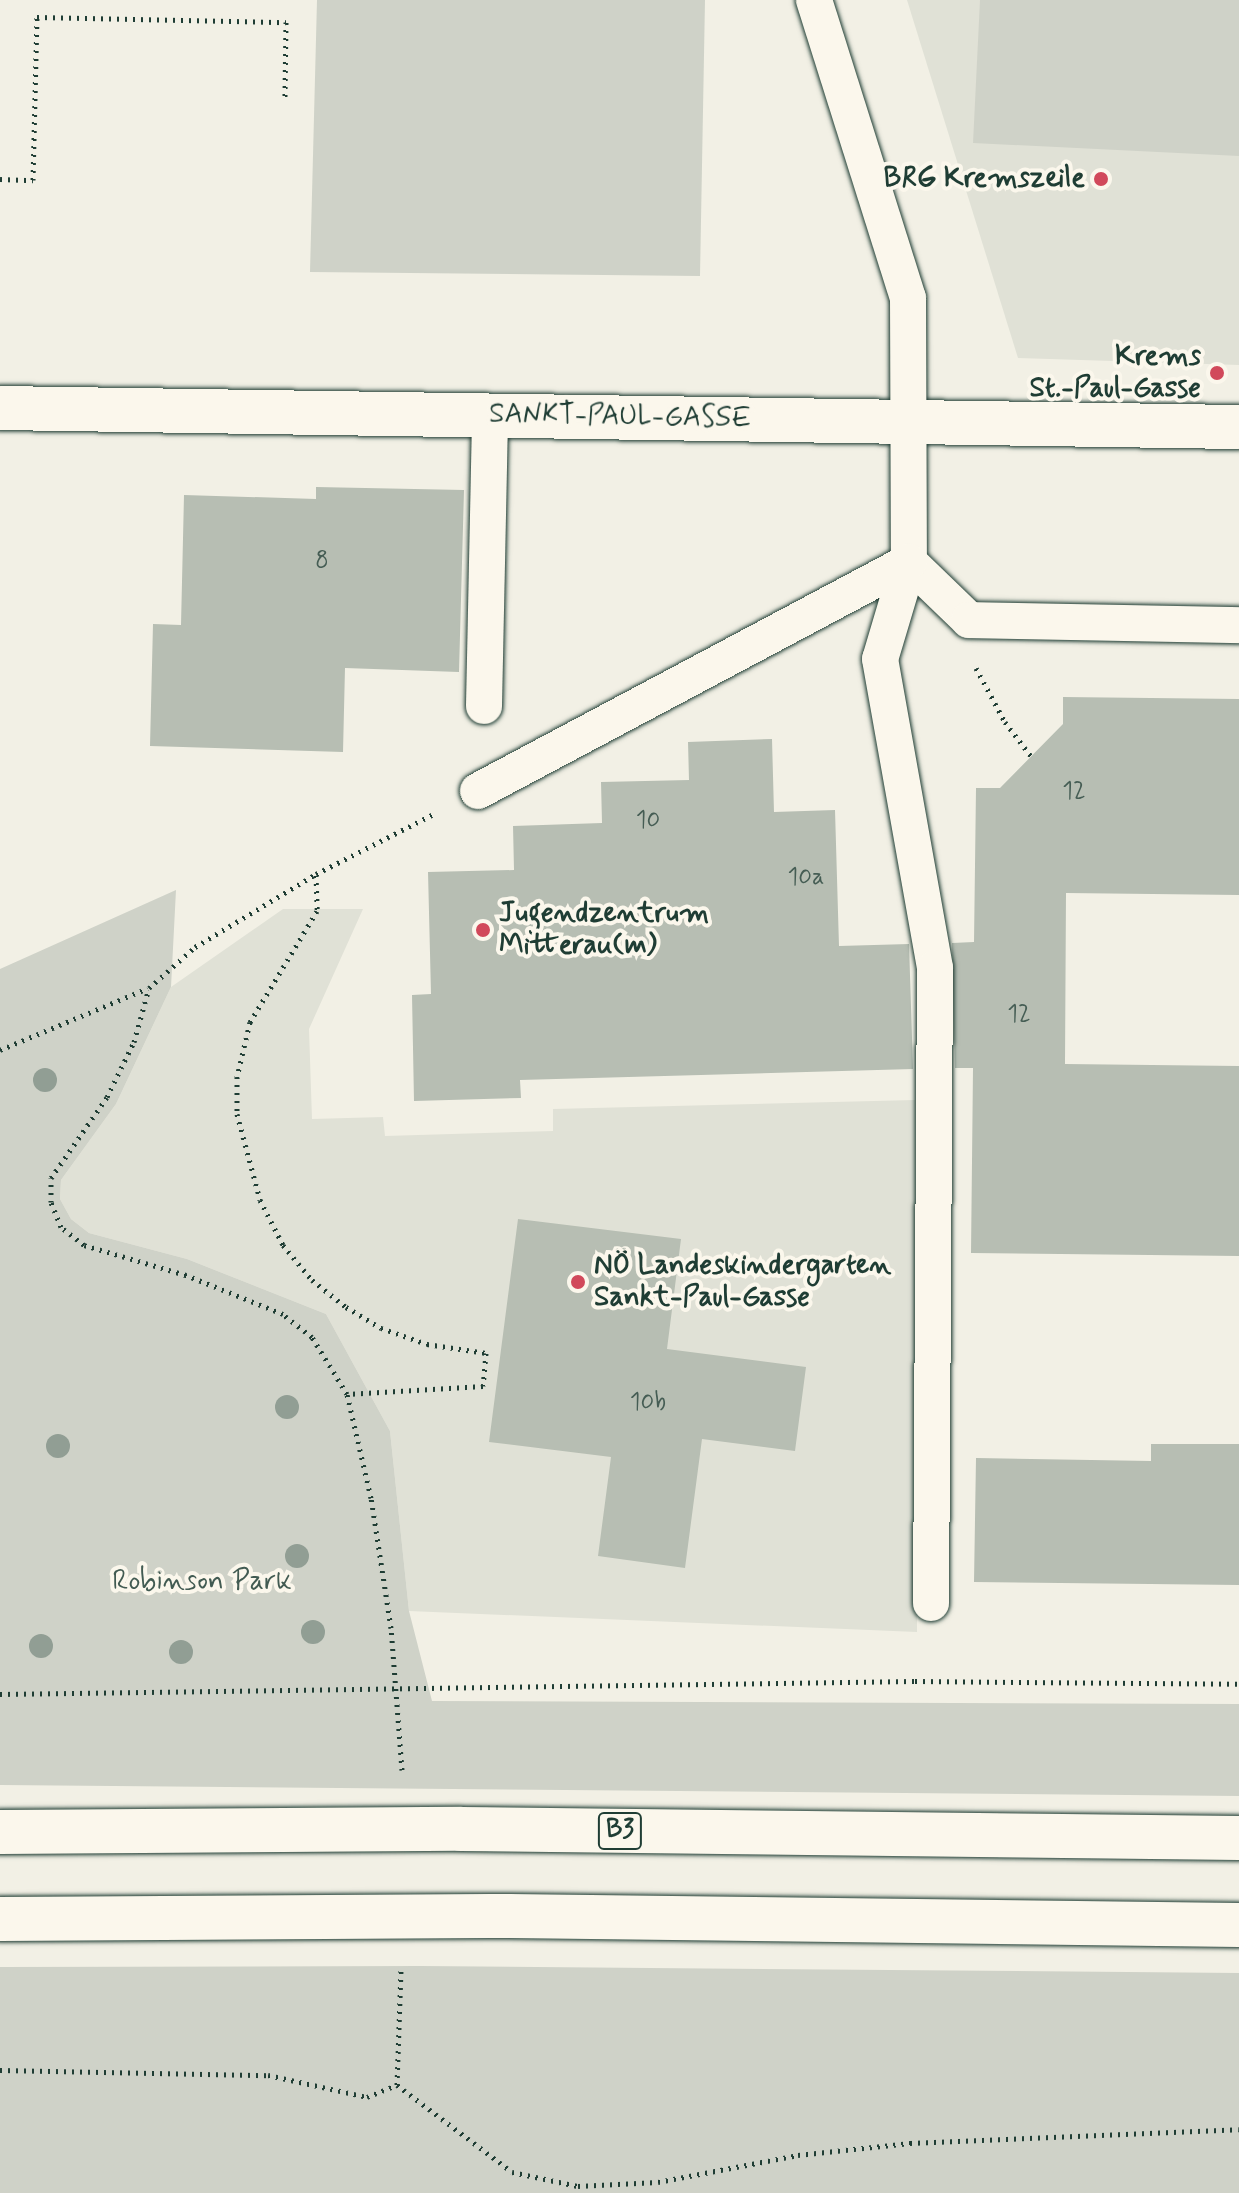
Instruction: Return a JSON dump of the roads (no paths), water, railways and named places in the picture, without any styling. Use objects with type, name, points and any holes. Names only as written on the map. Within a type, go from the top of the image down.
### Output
[{"type":"main road","name":"SANKT-PAUL-GASSE","points":[[0,408],[1239,427]]},
{"type":"main road","name":"B3","points":[[0,1832],[461,1829],[1239,1838]]},
{"type":"main road","points":[[0,1919],[509,1916],[1239,1925]]},
{"type":"lane","points":[[814,0],[908,298],[909,562],[880,659],[935,968],[931,1603]]},
{"type":"lane","points":[[484,706],[490,415]]},
{"type":"lane","points":[[909,562],[969,620],[1239,625]]},
{"type":"lane","points":[[478,791],[909,562]]},
{"type":"place","name":"BRG Kremszeile","points":[[1101,179]]},
{"type":"place","name":"Krems St.-Paul-Gasse","points":[[1217,373]]},
{"type":"place","name":"Jugendzentrum Mitterau(m)","points":[[483,930]]},
{"type":"place","name":"NÖ Landeskindergarten Sankt-Paul-Gasse","points":[[578,1282]]},
{"type":"park label","name":"Robinson Park","points":[[202,1582]]}]
